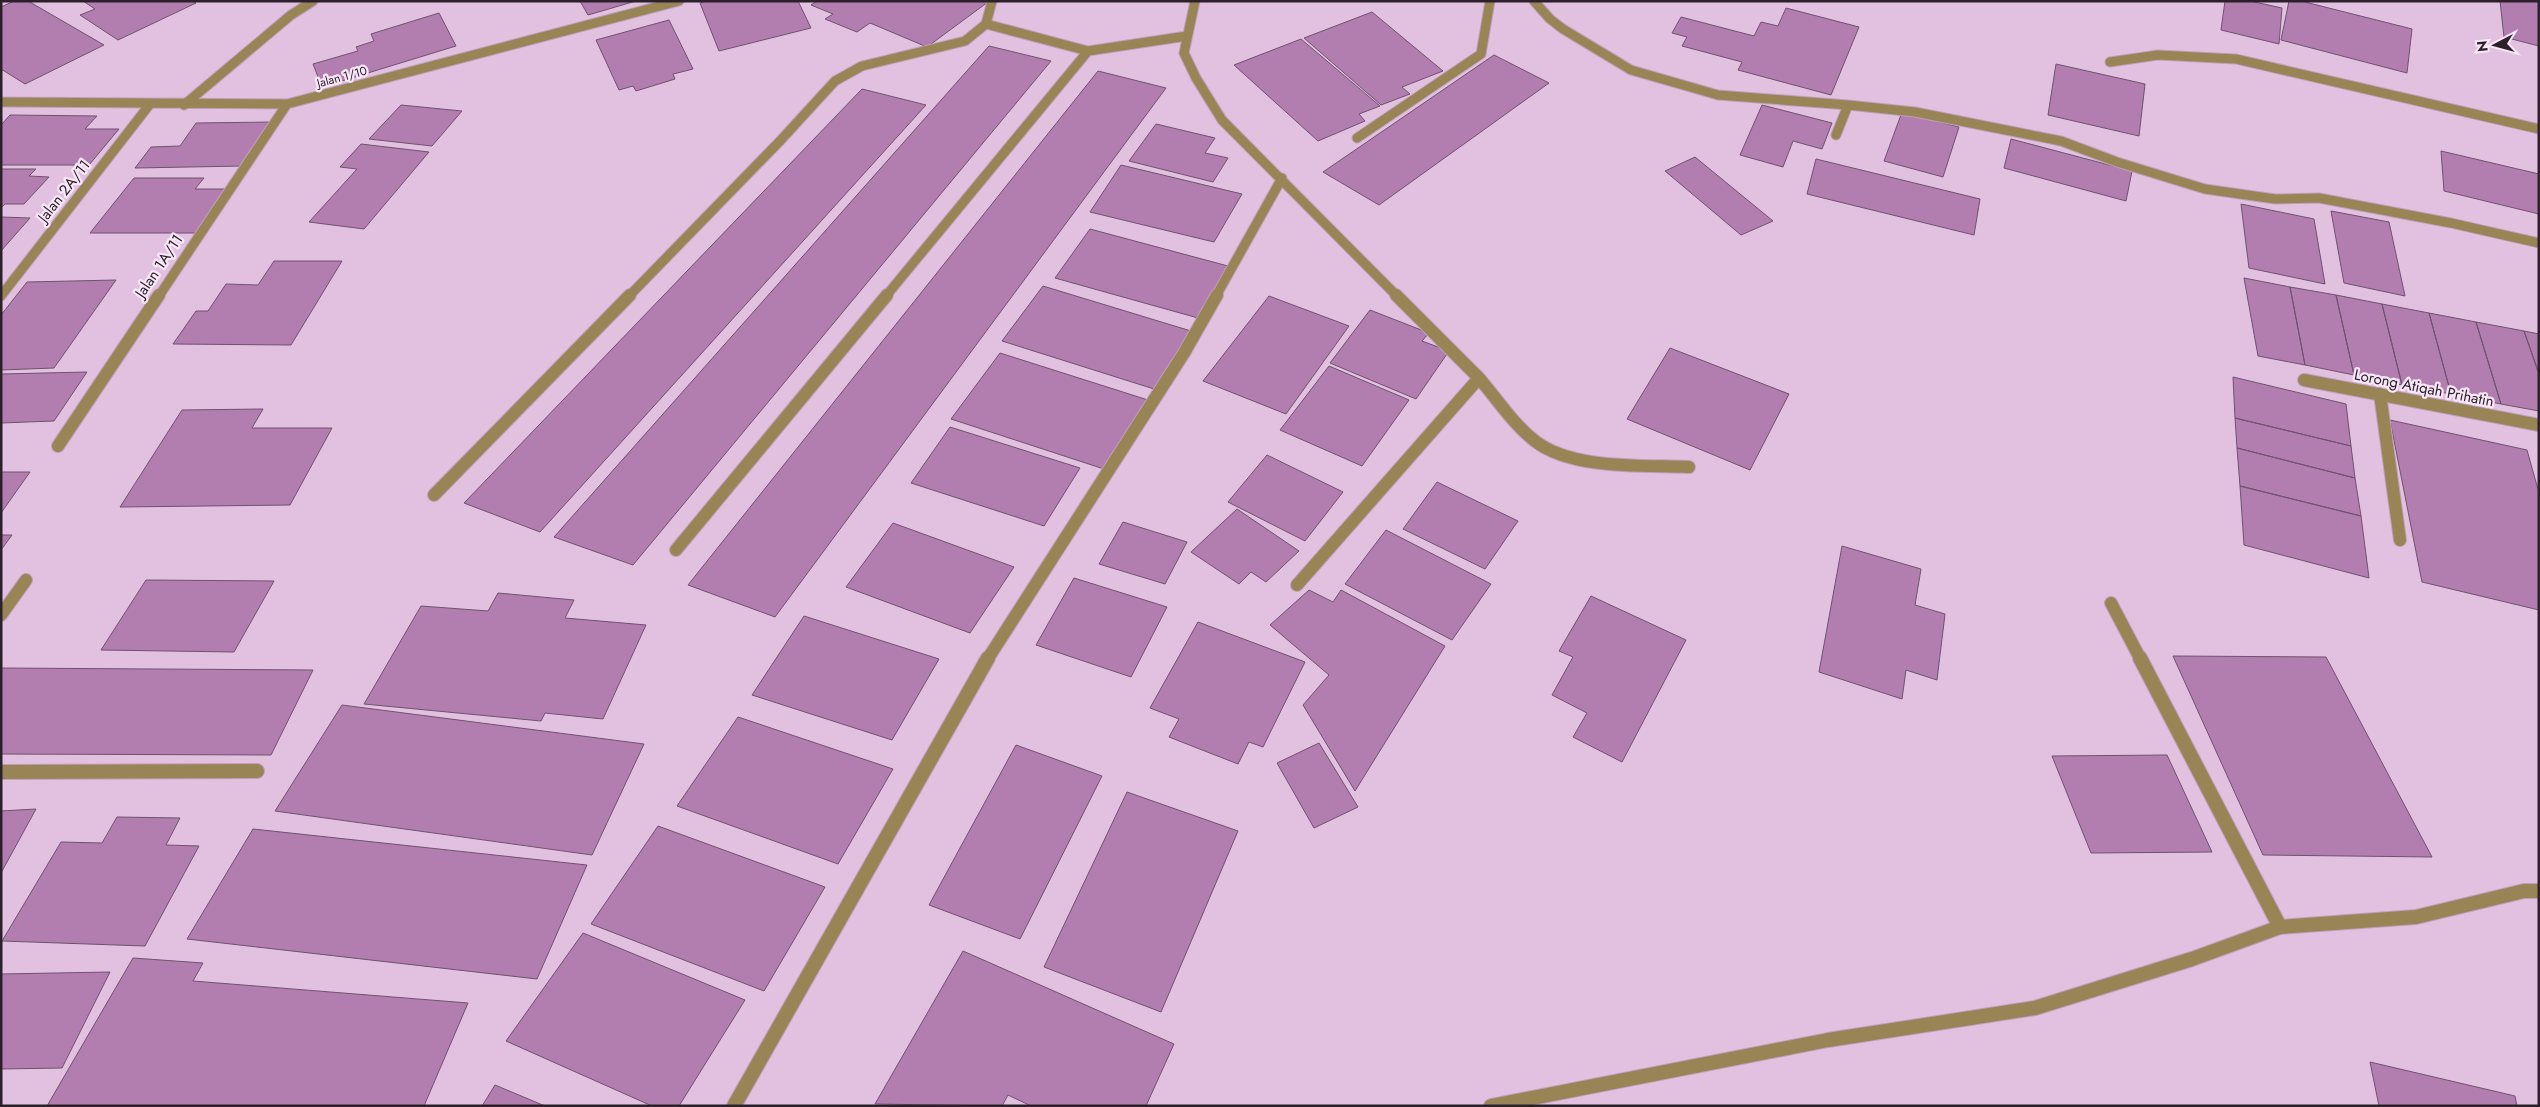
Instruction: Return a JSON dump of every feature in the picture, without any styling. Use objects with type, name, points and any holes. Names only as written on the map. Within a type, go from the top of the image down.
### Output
[{"type":"street","points":[[184,105],[243,58],[291,15],[313,1]]},
{"type":"street","name":"Jalan 1/10","points":[[1,102],[184,105],[286,104],[679,1]]},
{"type":"street","points":[[434,496],[780,141],[835,81],[862,66],[965,41],[986,24],[992,1]]},
{"type":"street","points":[[1195,1],[1184,53],[1222,120],[1282,178],[1479,378],[1536,442],[1557,454],[1589,460],[1689,467]]},
{"type":"street","points":[[1357,138],[1481,54],[1490,1]]},
{"type":"street","points":[[1534,1],[1550,19],[1563,29],[1631,70],[1718,95],[1916,112],[2061,141],[2117,162],[2205,189],[2275,199],[2319,198],[2451,223],[2539,243]]},
{"type":"street","points":[[986,24],[1088,51],[1187,36]]},
{"type":"street","points":[[676,550],[1088,51]]},
{"type":"street","points":[[2110,62],[2158,55],[2236,59],[2539,130]]},
{"type":"street","name":"Jalan 2A/11","points":[[1,296],[150,104]]},
{"type":"street","name":"Jalan 1A/11","points":[[58,446],[286,104]]},
{"type":"street","points":[[1836,135],[1848,105]]},
{"type":"street","points":[[734,1106],[995,646],[1184,353],[1282,178]]},
{"type":"street","points":[[1297,586],[1479,378]]},
{"type":"street","name":"Lorong Atiqah Prihatin","points":[[2304,380],[2539,425]]},
{"type":"street","points":[[2380,394],[2400,540]]},
{"type":"street","points":[[1,615],[26,580]]},
{"type":"street","points":[[2111,603],[2280,927]]},
{"type":"street","points":[[1,772],[257,772]]},
{"type":"street","points":[[1491,1106],[1828,1040],[2035,1008],[2192,960],[2280,927],[2416,917],[2524,891],[2539,891]]},
{"type":"building","points":[[14,1],[28,1],[104,45],[25,84],[1,69],[1,7]]},
{"type":"building","points":[[83,1],[192,1],[196,3],[118,40],[80,15],[95,9]]},
{"type":"building","points":[[580,1],[636,1],[588,15]]},
{"type":"building","points":[[706,1],[798,1],[811,28],[719,51],[700,3]]},
{"type":"building","points":[[817,1],[988,2],[927,47],[870,23],[857,32],[825,19],[833,14],[811,5]]},
{"type":"building","points":[[2225,1],[2250,1],[2282,8],[2279,44],[2221,30]]},
{"type":"building","points":[[2289,1],[2301,1],[2412,29],[2407,73],[2281,40]]},
{"type":"building","points":[[2500,1],[2539,1],[2539,46],[2504,37]]},
{"type":"building","points":[[1786,8],[1859,27],[1831,95],[1738,70],[1742,62],[1682,46],[1687,37],[1672,33],[1681,17],[1754,36],[1761,22],[1778,26]]},
{"type":"building","points":[[1372,12],[1443,71],[1402,87],[1410,94],[1381,105],[1304,38]]},
{"type":"building","points":[[439,13],[456,46],[322,87],[313,64],[358,51],[356,47],[374,41],[371,34]]},
{"type":"building","points":[[669,20],[693,69],[673,74],[675,79],[636,91],[633,86],[619,90],[596,40]]},
{"type":"building","points":[[1301,39],[1380,106],[1359,114],[1365,121],[1318,141],[1234,65]]},
{"type":"building","points":[[989,46],[1051,61],[633,565],[554,537]]},
{"type":"building","points":[[1494,55],[1549,83],[1379,205],[1323,172]]},
{"type":"building","points":[[2056,64],[2145,84],[2139,136],[2048,115]]},
{"type":"building","points":[[1098,71],[1166,88],[775,617],[688,585]]},
{"type":"building","points":[[862,89],[926,105],[540,532],[464,503]]},
{"type":"building","points":[[401,105],[462,111],[432,146],[369,139]]},
{"type":"building","points":[[1762,105],[1832,123],[1822,149],[1793,141],[1783,167],[1740,155]]},
{"type":"building","points":[[1902,112],[1959,127],[1943,177],[1884,161]]},
{"type":"building","points":[[10,115],[97,116],[85,129],[119,129],[89,165],[1,165],[1,125]]},
{"type":"building","points":[[273,122],[243,166],[135,168],[151,147],[180,146],[196,123]]},
{"type":"building","points":[[1156,124],[1215,138],[1205,153],[1228,158],[1213,182],[1129,161]]},
{"type":"building","points":[[2011,139],[2132,171],[2126,201],[2004,168]]},
{"type":"building","points":[[361,144],[429,152],[364,229],[309,222],[357,169],[340,167]]},
{"type":"building","points":[[2441,151],[2539,174],[2539,214],[2444,191]]},
{"type":"building","points":[[1695,157],[1773,221],[1741,235],[1665,171]]},
{"type":"building","points":[[1816,159],[1980,199],[1974,235],[1807,194]]},
{"type":"building","points":[[1121,165],[1242,194],[1214,242],[1090,212]]},
{"type":"building","points":[[1,169],[36,169],[29,176],[49,177],[24,204],[5,204],[1,208]]},
{"type":"building","points":[[134,178],[204,178],[195,189],[229,189],[198,233],[90,233]]},
{"type":"building","points":[[2241,204],[2314,219],[2325,284],[2249,268]]},
{"type":"building","points":[[2331,211],[2389,222],[2405,296],[2344,283]]},
{"type":"building","points":[[1,217],[30,218],[1,251]]},
{"type":"building","points":[[1090,229],[1228,266],[1198,318],[1055,278]]},
{"type":"building","points":[[274,261],[342,261],[291,345],[173,344],[196,311],[208,311],[226,284],[258,285]]},
{"type":"building","points":[[2244,278],[2290,287],[2305,365],[2258,356]]},
{"type":"building","points":[[116,280],[54,368],[1,370],[1,315],[27,282]]},
{"type":"building","points":[[1043,286],[1191,331],[1154,389],[1002,341]]},
{"type":"building","points":[[2290,287],[2336,295],[2354,375],[2305,365]]},
{"type":"building","points":[[2336,295],[2382,304],[2402,385],[2354,375]]},
{"type":"building","points":[[1269,296],[1349,326],[1286,414],[1203,381]]},
{"type":"building","points":[[2382,304],[2429,313],[2451,394],[2402,385]]},
{"type":"building","points":[[1370,310],[1429,333],[1422,341],[1449,351],[1416,399],[1330,363]]},
{"type":"building","points":[[2429,313],[2476,322],[2501,404],[2451,394]]},
{"type":"building","points":[[2476,322],[2524,331],[2539,374],[2539,411],[2501,404]]},
{"type":"building","points":[[2524,331],[2539,334],[2539,374]]},
{"type":"building","points":[[1670,348],[1789,394],[1750,470],[1627,419]]},
{"type":"building","points":[[1000,353],[1148,400],[1104,469],[951,419]]},
{"type":"building","points":[[1329,366],[1409,400],[1362,466],[1280,430]]},
{"type":"building","points":[[87,372],[54,421],[1,423],[1,374]]},
{"type":"building","points":[[2233,377],[2346,404],[2351,446],[2235,418]]},
{"type":"building","points":[[263,409],[252,428],[332,428],[290,505],[120,507],[182,410]]},
{"type":"building","points":[[2235,418],[2351,446],[2355,478],[2237,448]]},
{"type":"building","points":[[2390,420],[2527,450],[2539,493],[2539,610],[2422,582]]},
{"type":"building","points":[[950,427],[1080,468],[1044,526],[911,483]]},
{"type":"building","points":[[2237,448],[2355,478],[2361,516],[2240,486]]},
{"type":"building","points":[[1267,455],[1343,492],[1305,541],[1228,502]]},
{"type":"building","points":[[1,472],[30,472],[1,513]]},
{"type":"building","points":[[1437,482],[1518,521],[1485,569],[1403,529]]},
{"type":"building","points":[[2240,486],[2361,516],[2369,578],[2244,545]]},
{"type":"building","points":[[1237,509],[1299,551],[1266,582],[1251,572],[1239,584],[1191,552]]},
{"type":"building","points":[[1123,522],[1187,542],[1165,584],[1099,564]]},
{"type":"building","points":[[893,523],[1014,567],[970,633],[846,587]]},
{"type":"building","points":[[1386,530],[1491,584],[1452,640],[1345,584]]},
{"type":"building","points":[[1,535],[12,535],[1,550]]},
{"type":"building","points":[[1842,546],[1921,569],[1915,605],[1945,614],[1937,680],[1906,670],[1902,699],[1819,672]]},
{"type":"building","points":[[1074,578],[1167,607],[1131,677],[1036,645]]},
{"type":"building","points":[[146,580],[274,581],[234,652],[101,650]]},
{"type":"building","points":[[1309,590],[1333,602],[1341,590],[1445,646],[1355,791],[1303,705],[1329,675],[1270,625]]},
{"type":"building","points":[[498,593],[574,600],[565,618],[646,625],[603,719],[545,713],[541,721],[364,704],[421,606],[488,611]]},
{"type":"building","points":[[1591,596],[1686,640],[1622,762],[1573,737],[1587,713],[1552,695],[1573,657],[1559,651]]},
{"type":"building","points":[[804,616],[939,659],[892,740],[752,695]]},
{"type":"building","points":[[1198,622],[1305,662],[1263,747],[1249,742],[1238,764],[1169,737],[1179,719],[1150,708]]},
{"type":"building","points":[[2173,656],[2326,657],[2432,857],[2263,855]]},
{"type":"building","points":[[1,668],[313,670],[271,755],[1,754]]},
{"type":"building","points":[[342,705],[644,744],[592,855],[275,811]]},
{"type":"building","points":[[738,717],[893,769],[838,864],[677,806]]},
{"type":"building","points":[[1319,743],[1358,807],[1314,828],[1277,763]]},
{"type":"building","points":[[1016,745],[1102,776],[1020,939],[929,905]]},
{"type":"building","points":[[2167,755],[2212,852],[2091,853],[2052,756]]},
{"type":"building","points":[[1127,792],[1238,831],[1161,1012],[1044,967]]},
{"type":"building","points":[[36,809],[1,873],[1,811]]},
{"type":"building","points":[[117,817],[180,818],[166,845],[199,846],[145,946],[2,941],[61,842],[102,843]]},
{"type":"building","points":[[658,826],[825,887],[764,991],[591,924]]},
{"type":"building","points":[[253,829],[587,865],[537,979],[187,939]]},
{"type":"building","points":[[583,933],[745,1000],[679,1106],[652,1106],[506,1041]]},
{"type":"building","points":[[963,951],[1174,1044],[1146,1106],[1031,1106],[1008,1095],[1002,1106],[875,1104]]},
{"type":"building","points":[[133,958],[203,963],[193,981],[468,1003],[424,1106],[47,1106]]},
{"type":"building","points":[[110,972],[62,1068],[1,1069],[1,974]]},
{"type":"building","points":[[2370,1062],[2515,1096],[2517,1106],[2379,1106]]},
{"type":"building","points":[[495,1085],[545,1106],[482,1106]]}]
